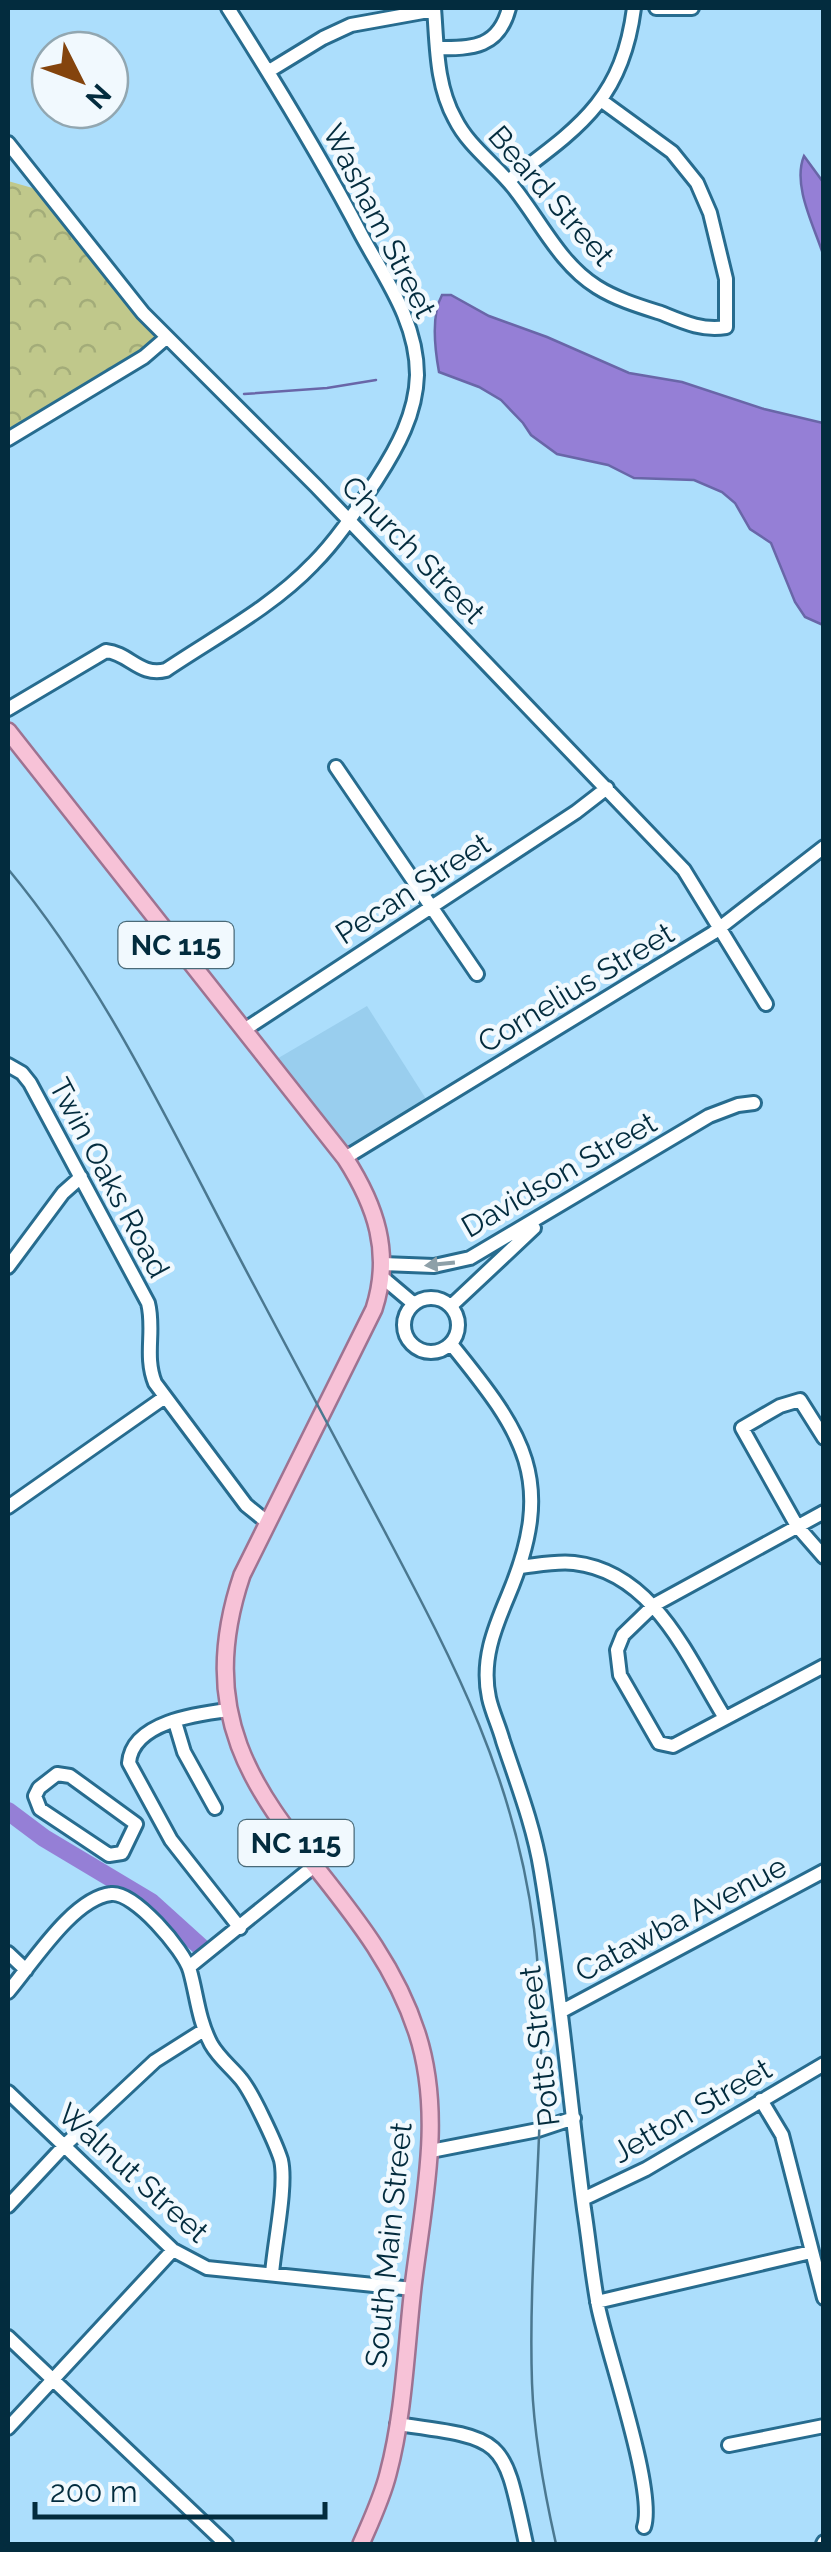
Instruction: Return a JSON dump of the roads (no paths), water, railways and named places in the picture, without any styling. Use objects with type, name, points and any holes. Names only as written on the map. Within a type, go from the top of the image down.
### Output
[{"type":"main road","name":"NC 115","points":[[8,731],[345,1158],[371,1202],[380,1234],[382,1271]]},
{"type":"main road","name":"South Main Street","points":[[361,2544],[386,2484],[398,2424],[430,2151],[428,2080],[412,2018],[386,1964],[250,1774],[230,1710],[226,1656],[231,1615],[242,1576],[370,1320],[382,1271]]},
{"type":"street","name":"Washam Street","points":[[8,709],[106,651],[121,654],[145,671],[166,670],[300,577],[349,520],[408,422],[416,388],[414,347],[406,318],[382,268],[228,8]]},
{"type":"street","points":[[437,48],[463,49],[492,38],[505,24],[509,8]]},
{"type":"street","points":[[508,181],[555,146],[602,101],[623,61],[634,8]]},
{"type":"street","points":[[656,8],[692,8]]},
{"type":"street","points":[[269,72],[351,25],[434,9]]},
{"type":"street","name":"Beard Street","points":[[434,9],[443,86],[454,119],[475,148],[508,181],[557,249],[594,285],[609,294],[707,330],[726,327],[726,279],[710,213],[697,184],[672,152],[602,101]]},
{"type":"street","name":"Church Street","points":[[8,143],[79,236],[166,338],[349,520],[684,870],[766,1004]]},
{"type":"street","points":[[8,439],[144,356],[166,338]]},
{"type":"street","points":[[336,767],[477,974]]},
{"type":"street","name":"Pecan Street","points":[[244,1030],[608,788]]},
{"type":"street","name":"Cornelius Street","points":[[345,1158],[720,928],[824,848]]},
{"type":"street","name":"Twin Oaks Road","points":[[8,1065],[22,1072],[30,1083],[148,1303],[149,1368],[165,1397],[246,1505],[267,1522]]},
{"type":"street","name":"Davidson Street","points":[[382,1271],[455,1263],[495,1245],[709,1116],[738,1104],[754,1103]]},
{"type":"street","points":[[8,1267],[63,1193],[81,1178]]},
{"type":"street","points":[[451,1306],[554,1210]]},
{"type":"street","points":[[382,1271],[414,1304]]},
{"type":"street","points":[[428,1298],[451,1306],[458,1325],[451,1344],[431,1352],[411,1344],[404,1323],[414,1304],[428,1298]]},
{"type":"street","name":"Potts Street","points":[[451,1344],[500,1406],[521,1448],[533,1494],[532,1528],[485,1662],[488,1698],[537,1852],[562,2011],[597,2302],[648,2510],[644,2527]]},
{"type":"street","points":[[8,1507],[165,1397]]},
{"type":"street","points":[[824,1438],[800,1400],[780,1406],[742,1428],[797,1526],[824,1557]]},
{"type":"street","points":[[824,1512],[654,1605],[623,1635],[617,1650],[620,1675],[660,1743],[673,1746],[824,1666]]},
{"type":"street","points":[[520,1567],[555,1562],[595,1567],[627,1582],[654,1605],[724,1718]]},
{"type":"street","points":[[230,1710],[175,1722],[148,1733],[130,1751],[129,1763],[171,1840],[240,1928]]},
{"type":"street","points":[[175,1722],[184,1752],[215,1808]]},
{"type":"street","points":[[136,1824],[70,1776],[57,1774],[35,1796],[40,1809],[109,1855],[122,1853],[136,1824],[155,1812]]},
{"type":"street","points":[[189,1967],[314,1866]]},
{"type":"street","name":"Catawba Avenue","points":[[562,2011],[824,1871]]},
{"type":"street","points":[[8,1992],[76,1911],[92,1899],[114,1893],[128,1897],[142,1908],[189,1967],[198,2018],[221,2060],[244,2083],[282,2163],[272,2274]]},
{"type":"street","points":[[8,1952],[26,1970]]},
{"type":"street","points":[[8,2206],[64,2146],[155,2060],[204,2030]]},
{"type":"street","name":"Jetton Street","points":[[583,2199],[646,2168],[824,2064]]},
{"type":"street","name":"Walnut Street","points":[[8,2092],[174,2250],[207,2268],[413,2289]]},
{"type":"street","points":[[762,2100],[782,2135],[824,2298]]},
{"type":"street","points":[[430,2151],[511,2136],[574,2118]]},
{"type":"street","points":[[8,2428],[174,2250]]},
{"type":"street","points":[[597,2302],[811,2252]]},
{"type":"street","points":[[8,2337],[226,2544]]},
{"type":"street","points":[[398,2424],[461,2433],[492,2446],[510,2472],[526,2544]]},
{"type":"street","points":[[729,2445],[824,2426]]},
{"type":"waterway","points":[[244,394],[376,380]]},
{"type":"waterway","points":[[8,1811],[44,1838],[151,1902],[203,1949]]},
{"type":"railway","points":[[8,869],[80,968],[143,1073],[435,1628],[497,1772],[525,1874],[539,1985],[540,2099],[532,2383],[540,2464],[556,2544]]}]
